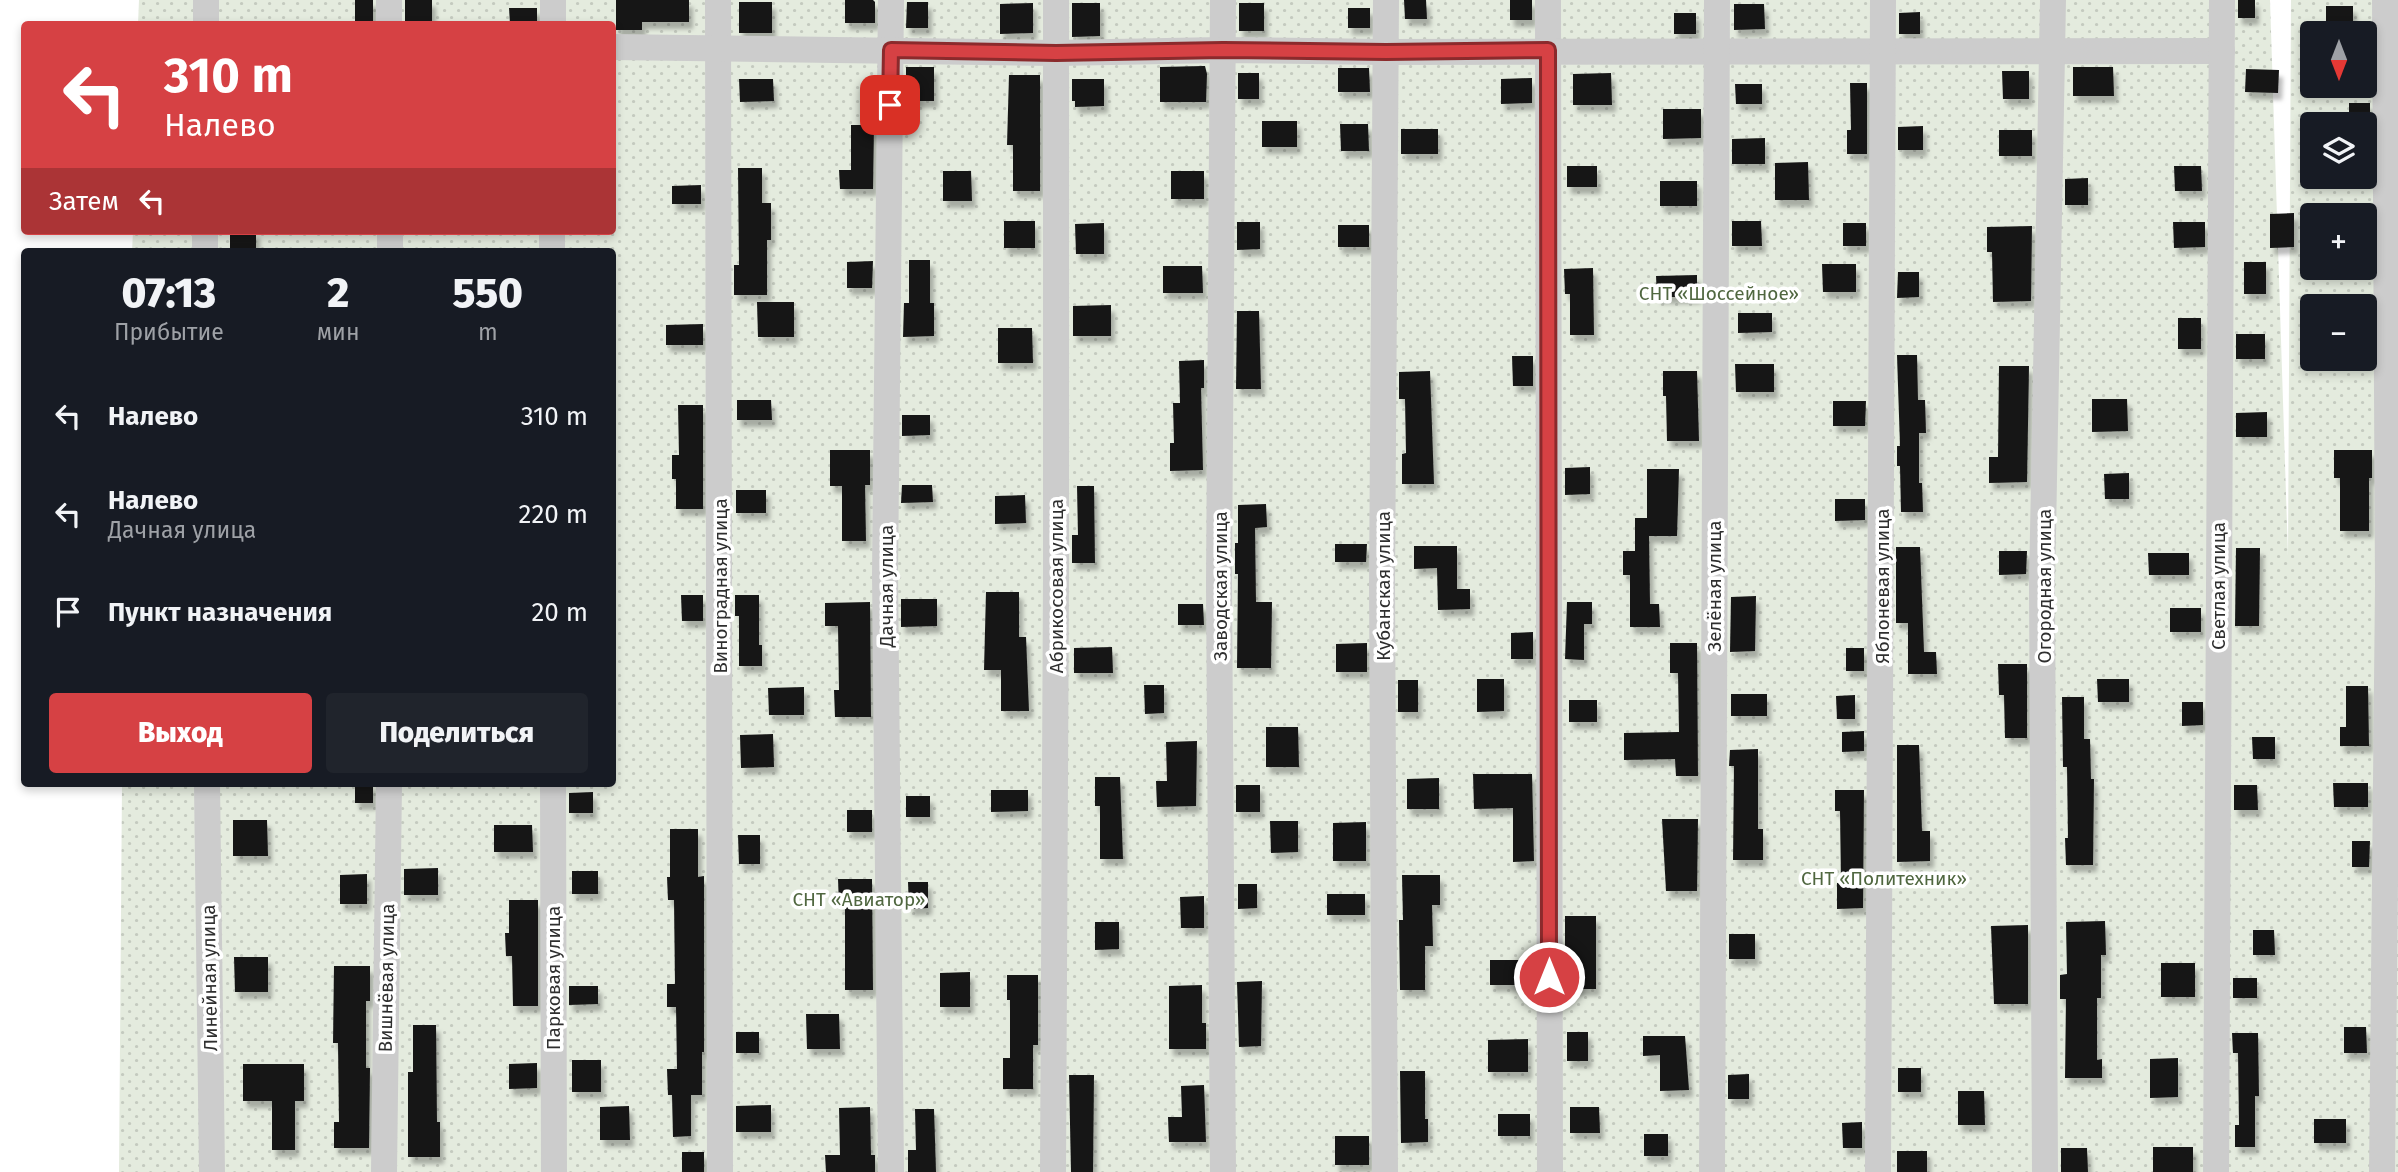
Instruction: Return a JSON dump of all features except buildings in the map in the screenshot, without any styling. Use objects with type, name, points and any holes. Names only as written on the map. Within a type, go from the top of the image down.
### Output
[{"type":"street","points":[[206,0],[206,21]]},
{"type":"street","points":[[389,0],[389,21]]},
{"type":"street","points":[[553,0],[553,21]]},
{"type":"street","name":"Виноградная улица","points":[[718,0],[720,1172]]},
{"type":"street","name":"Дачная улица","points":[[891,0],[885,574],[891,1172]]},
{"type":"street","name":"Абрикосовая улица","points":[[1053,1172],[1056,0]]},
{"type":"street","name":"Заводская улица","points":[[1223,0],[1219,597],[1223,1172]]},
{"type":"street","name":"Кубанская улица","points":[[1385,1172],[1382,585],[1386,0]]},
{"type":"street","points":[[1548,0],[1550,1172]]},
{"type":"street","name":"Зелёная улица","points":[[1712,1172],[1717,0]]},
{"type":"street","name":"Яблоневая улица","points":[[1878,1172],[1883,0]]},
{"type":"street","name":"Огородная улица","points":[[2045,1172],[2042,586],[2053,0]]},
{"type":"street","name":"Светлая улица","points":[[2216,1172],[2222,0]]},
{"type":"street","points":[[2382,1172],[2391,53],[2385,0]]},
{"type":"street","points":[[616,47],[1056,53],[1223,50],[2222,51]]},
{"type":"street","name":"Линейная улица","points":[[207,787],[212,1172]]},
{"type":"street","name":"Вишнёвая улица","points":[[384,1172],[389,787]]},
{"type":"street","name":"Парковая улица","points":[[553,787],[554,1172]]},
{"type":"green space","points":[[139,0],[2270,0],[2288,556],[2291,0],[2398,0],[2398,1172],[119,1172],[122,787],[616,787],[616,248],[132,248],[133,235],[616,235],[616,21],[138,21]]},
{"type":"route","points":[[890,105],[891,50],[1056,53],[1548,50],[1549,977]]},
{"type":"park label","name":"СНТ «Шоссейное»","points":[[1719,293]]},
{"type":"park label","name":"СНТ «Политехник»","points":[[1884,878]]},
{"type":"park label","name":"СНТ «Авиатор»","points":[[859,899]]}]
